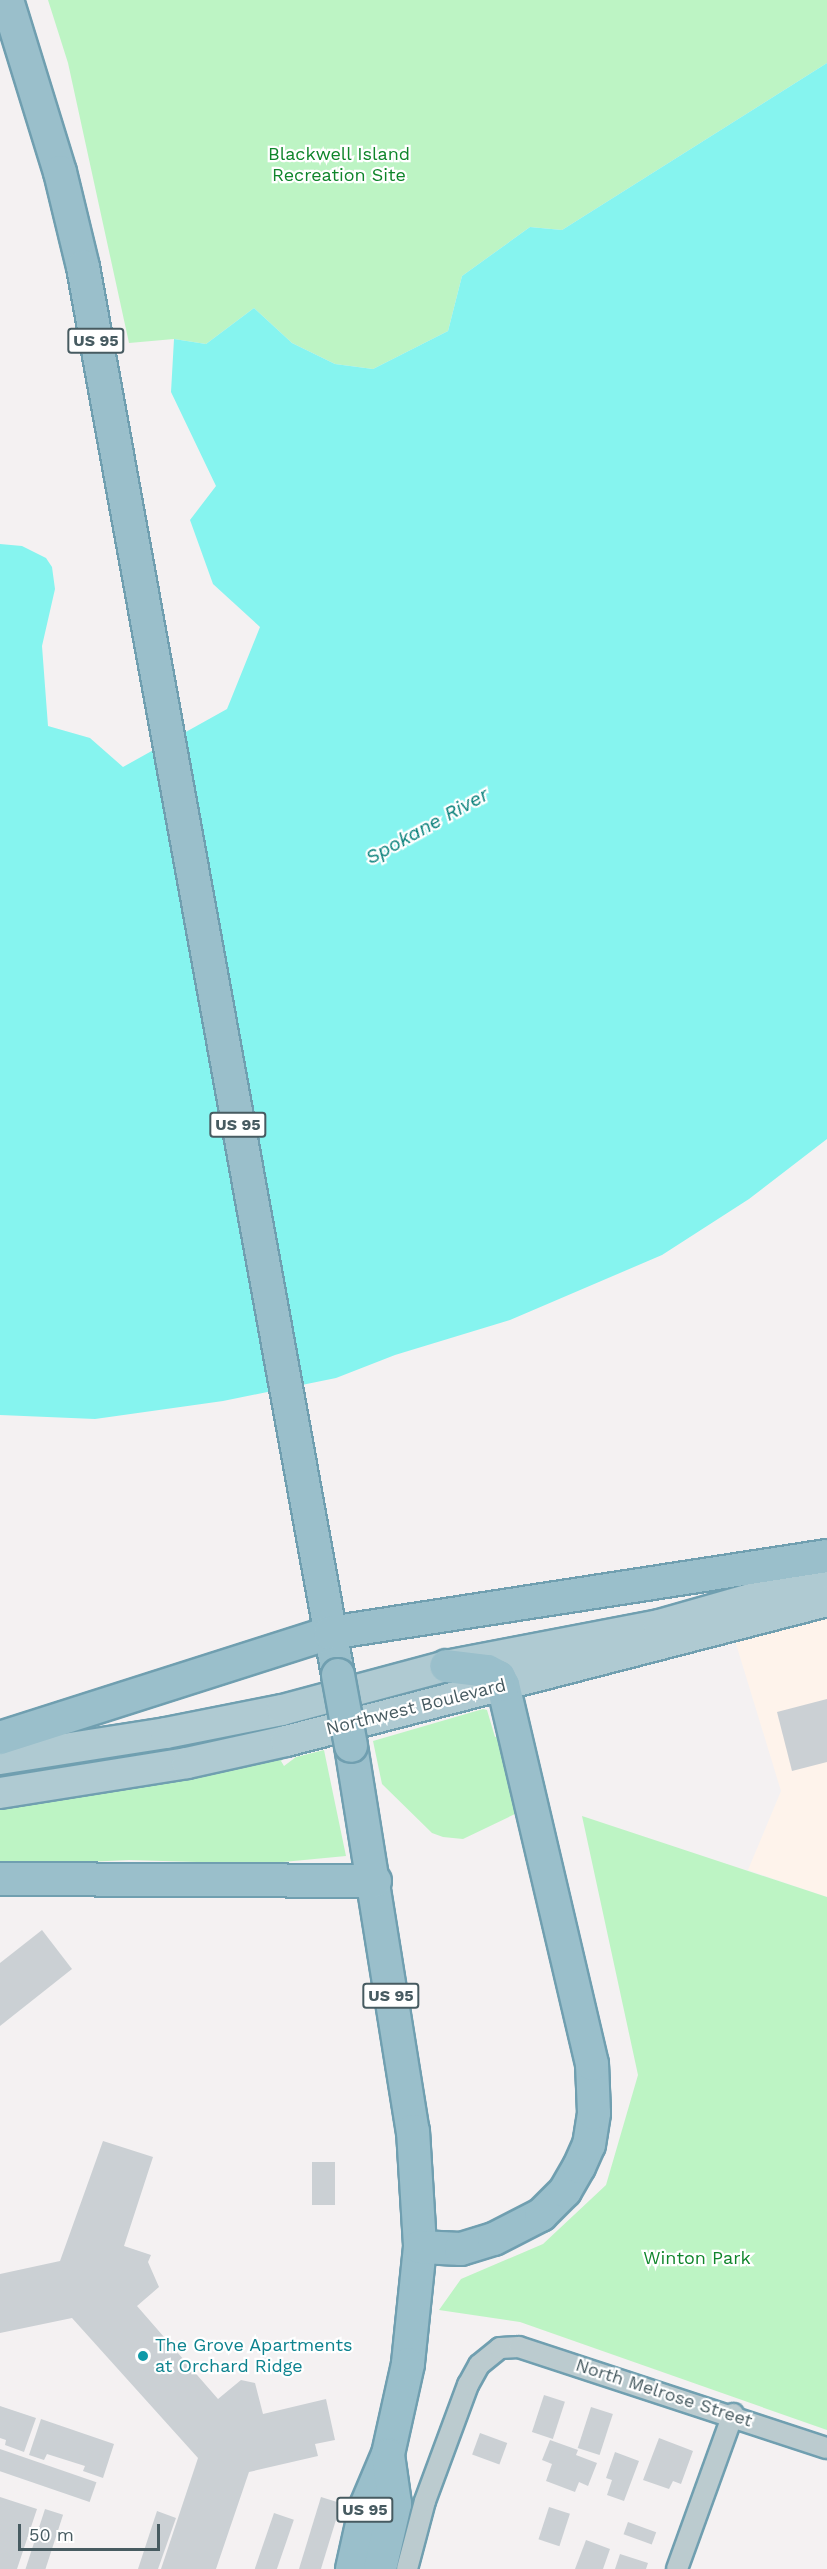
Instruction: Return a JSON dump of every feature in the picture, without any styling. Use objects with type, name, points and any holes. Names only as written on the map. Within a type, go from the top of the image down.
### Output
[{"type":"highway","name":"US 95","points":[[7,0],[60,172],[83,267],[375,1881],[413,2131],[420,2247],[408,2364],[388,2454],[366,2506],[352,2569]]},
{"type":"highway","points":[[0,1738],[330,1633],[827,1556]]},
{"type":"highway","points":[[420,2247],[461,2249],[494,2239],[541,2215],[565,2191],[579,2167],[589,2145],[594,2113],[592,2064],[503,1685],[499,1677],[487,1671],[446,1666]]},
{"type":"highway","points":[[0,1879],[375,1881]]},
{"type":"highway","name":"US 95","points":[[380,2569],[394,2504],[388,2454]]},
{"type":"main road","name":"Northwest Boulevard","points":[[0,1759],[201,1726],[446,1666],[659,1625],[827,1577]]},
{"type":"main road","name":"Northwest Boulevard","points":[[0,1793],[187,1763],[503,1685],[827,1601]]},
{"type":"street","name":"North Melrose Street","points":[[407,2569],[425,2501],[468,2385],[479,2365],[500,2348],[519,2347],[733,2414],[827,2448]]},
{"type":"street","points":[[677,2569],[733,2414]]},
{"type":"shaded area","points":[[827,1610],[827,1897],[748,1870],[781,1791],[733,1634]]},
{"type":"green space","name":"Blackwell Island Recreation Site","points":[[48,0],[827,0],[827,63],[562,230],[530,227],[462,276],[448,331],[373,369],[335,364],[292,343],[254,308],[206,344],[174,339],[129,343],[68,63]]},
{"type":"green space","points":[[483,1709],[487,1710],[495,1737],[502,1736],[515,1814],[463,1839],[443,1837],[432,1833],[382,1784],[373,1741]]},
{"type":"green space","points":[[293,1749],[281,1761],[284,1766],[296,1757],[324,1750],[346,1856],[262,1864],[129,1860],[0,1866],[0,1803]]},
{"type":"green space","name":"Winton Park","points":[[582,1816],[827,1897],[827,2430],[520,2322],[439,2310],[461,2279],[543,2244],[606,2185],[638,2075]]},
{"type":"water","name":"Spokane River","points":[[827,63],[827,1139],[749,1199],[662,1255],[510,1320],[395,1355],[336,1378],[223,1401],[95,1419],[0,1415],[0,544],[22,546],[46,558],[52,567],[55,589],[42,646],[48,726],[90,738],[123,767],[227,709],[260,627],[213,584],[190,520],[216,486],[171,392],[174,339],[206,344],[254,308],[292,343],[335,364],[373,369],[448,331],[462,276],[530,227],[562,230]]},
{"type":"building","points":[[827,1699],[827,1762],[792,1771],[777,1712]]},
{"type":"building","points":[[42,1930],[72,1969],[0,2026],[0,1963]]},
{"type":"building","name":"The Grove Apartments at Orchard Ridge","points":[[103,2141],[153,2157],[124,2246],[151,2255],[148,2262],[159,2287],[137,2306],[218,2399],[241,2380],[255,2383],[263,2414],[326,2399],[335,2440],[315,2444],[318,2456],[249,2472],[216,2569],[161,2569],[198,2458],[72,2318],[0,2333],[0,2274],[60,2261]]},
{"type":"building","points":[[312,2162],[335,2162],[335,2205],[312,2205]]},
{"type":"building","points":[[544,2395],[565,2402],[553,2439],[532,2432]]},
{"type":"building","points":[[0,2406],[36,2418],[24,2452],[5,2445],[6,2440],[0,2438]]},
{"type":"building","points":[[591,2407],[613,2414],[600,2455],[578,2448]]},
{"type":"building","points":[[41,2419],[114,2444],[103,2478],[83,2471],[85,2466],[47,2454],[44,2460],[29,2455]]},
{"type":"building","points":[[480,2433],[507,2443],[499,2465],[472,2455]]},
{"type":"building","points":[[659,2438],[693,2451],[681,2484],[673,2481],[669,2489],[643,2480]]},
{"type":"building","points":[[550,2440],[578,2450],[576,2455],[597,2463],[588,2486],[579,2482],[575,2492],[546,2481],[552,2464],[542,2460]]},
{"type":"building","points":[[0,2449],[96,2482],[90,2502],[0,2471]]},
{"type":"building","points":[[615,2452],[639,2461],[624,2501],[607,2495],[612,2480],[606,2478]]},
{"type":"building","points":[[0,2497],[37,2509],[17,2569],[0,2569]]},
{"type":"building","points":[[321,2497],[341,2503],[321,2569],[299,2569]]},
{"type":"building","points":[[549,2507],[570,2514],[559,2546],[538,2539]]},
{"type":"building","points":[[45,2509],[63,2515],[45,2569],[26,2569]]},
{"type":"building","points":[[157,2511],[176,2518],[158,2569],[138,2569]]},
{"type":"building","points":[[274,2513],[294,2520],[277,2569],[255,2569]]},
{"type":"building","points":[[628,2522],[656,2532],[652,2544],[624,2534]]},
{"type":"building","points":[[586,2540],[610,2549],[603,2569],[575,2569]]},
{"type":"building","points":[[620,2554],[648,2563],[646,2569],[615,2569]]},
{"type":"place","name":"The Grove Apartments at Orchard Ridge","points":[[143,2356]]}]
